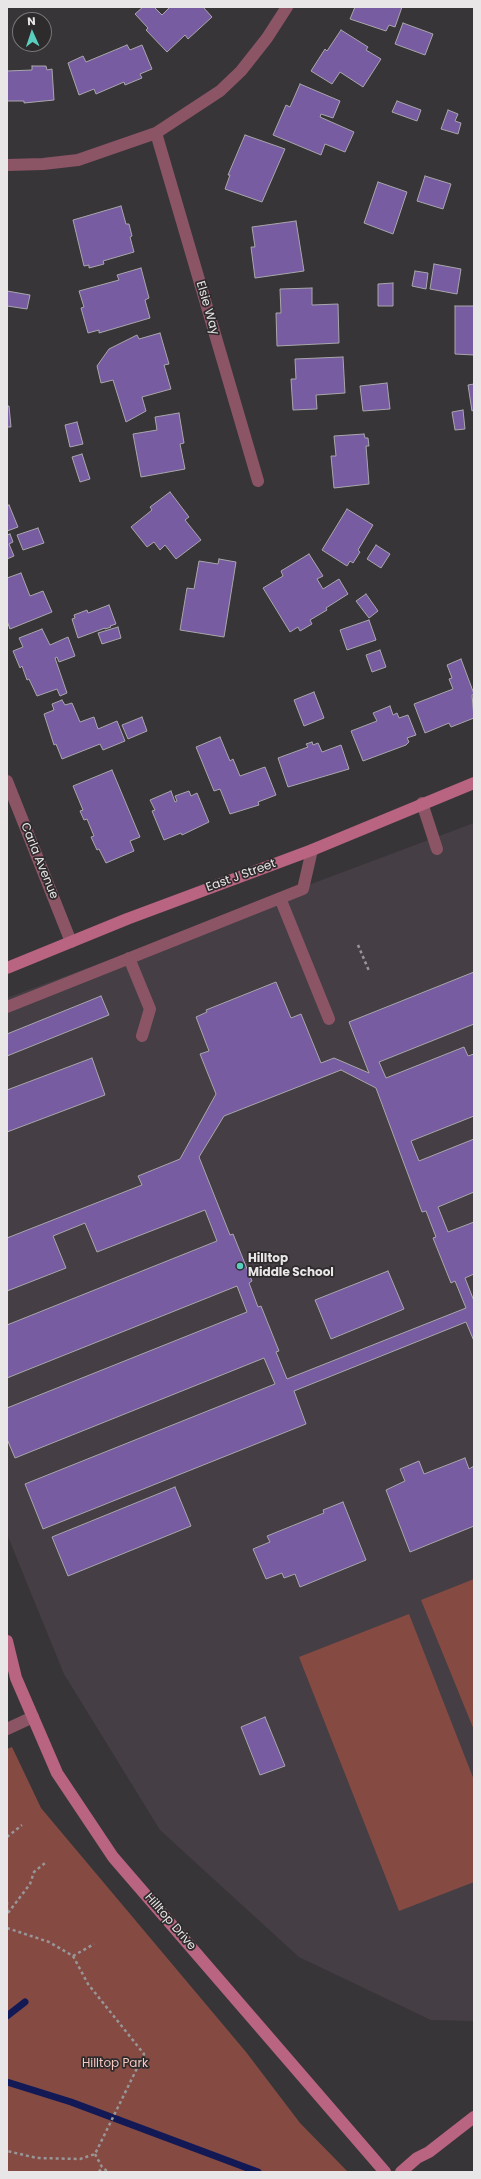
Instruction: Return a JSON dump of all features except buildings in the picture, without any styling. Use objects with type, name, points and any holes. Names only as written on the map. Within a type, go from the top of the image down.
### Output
[{"type":"main road","name":"East J Street","points":[[7,968],[312,850],[422,803],[474,783]]},
{"type":"main road","name":"Hilltop Drive","points":[[7,1641],[16,1678],[57,1774],[114,1856],[385,2172]]},
{"type":"main road","points":[[402,2172],[417,2158],[429,2152],[474,2117]]},
{"type":"street","points":[[7,165],[43,164],[78,160],[156,133],[220,91],[241,71],[268,38],[287,7]]},
{"type":"street","name":"Elsie Way","points":[[156,133],[258,481]]},
{"type":"street","name":"Carla Avenue","points":[[7,781],[71,942]]},
{"type":"street","points":[[422,803],[436,849]]},
{"type":"street","points":[[7,1008],[303,889],[312,850]]},
{"type":"street","points":[[280,898],[329,1019]]},
{"type":"street","points":[[129,958],[150,1009],[142,1036]]},
{"type":"street","points":[[7,1729],[33,1717]]},
{"type":"path","points":[[358,945],[369,971]]},
{"type":"path","points":[[7,1837],[22,1825]]},
{"type":"path","points":[[7,1913],[30,1884],[34,1872],[45,1863]]},
{"type":"path","points":[[7,1902],[7,1913]]},
{"type":"path","points":[[7,1928],[49,1942],[73,1956],[88,1984],[144,2054],[95,2154],[80,2159],[37,2158],[7,2151]]},
{"type":"path","points":[[73,1956],[94,1944]]},
{"type":"path","points":[[95,2154],[102,2168],[108,2172]]},
{"type":"path","points":[[99,2172],[102,2168]]},
{"type":"shaded area","name":"Hilltop Middle School","points":[[474,823],[474,2021],[431,2020],[299,1957],[160,1830],[64,1674],[7,1534],[7,998]]},
{"type":"green space","points":[[474,1579],[474,1730],[421,1600]]},
{"type":"green space","points":[[409,1614],[474,1780],[474,1882],[399,1911],[299,1657]]},
{"type":"green space","name":"Hilltop Park","points":[[12,1747],[41,1808],[246,2052],[300,2123],[348,2172],[7,2172],[7,1749]]},
{"type":"waterway","points":[[7,2016],[25,2002]]},
{"type":"waterway","points":[[7,2082],[71,2102],[258,2172]]},
{"type":"place","name":"Hilltop Middle School","points":[[240,1266]]}]
